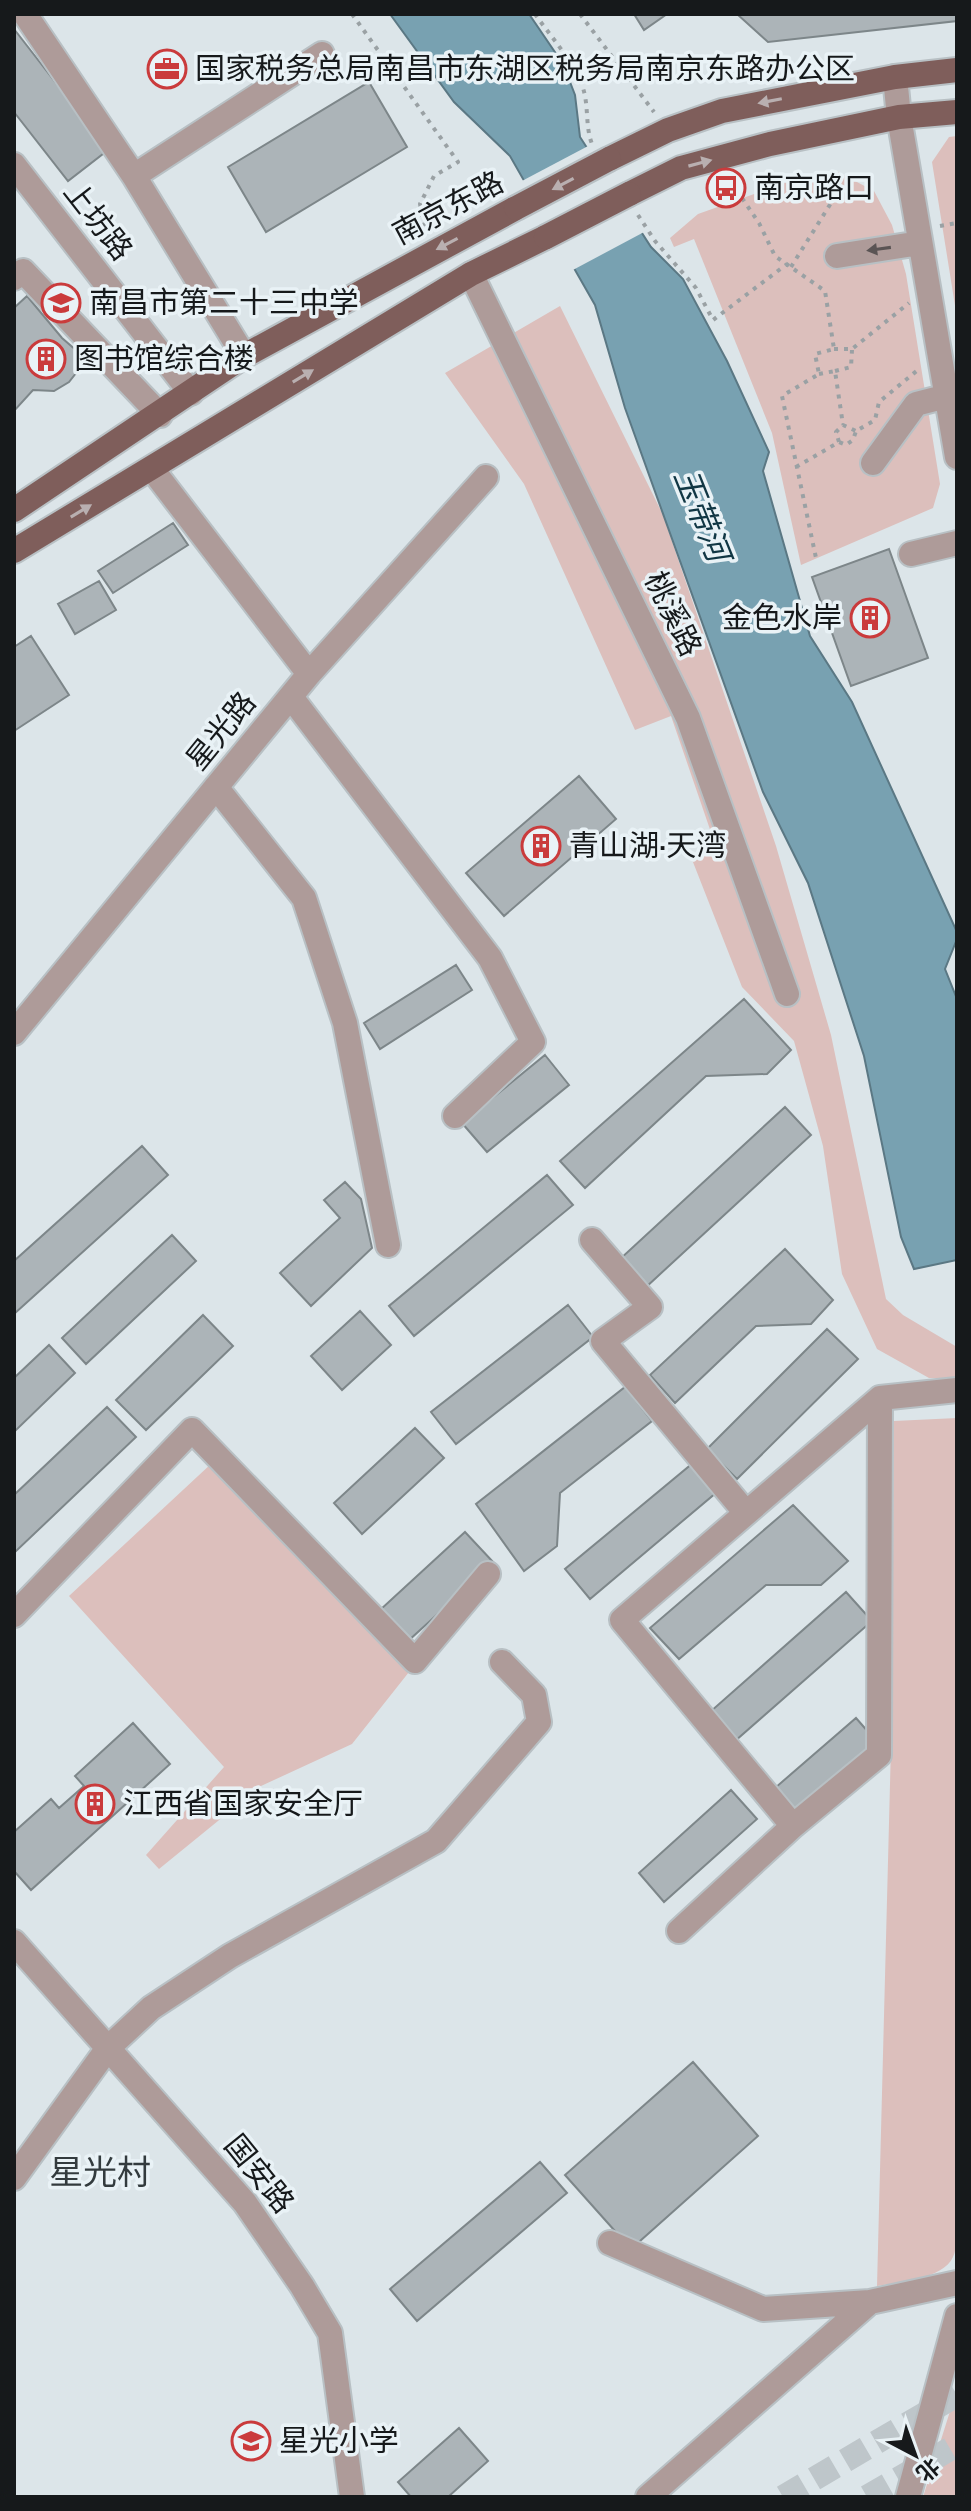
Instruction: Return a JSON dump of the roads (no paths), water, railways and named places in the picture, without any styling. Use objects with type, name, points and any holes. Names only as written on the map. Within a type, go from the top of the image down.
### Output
[{"type":"main road","name":"南京东路","points":[[14,510],[244,356],[438,249],[668,130],[722,111],[895,77],[957,70]]},
{"type":"main road","points":[[14,551],[471,274],[681,168],[770,144],[899,117],[957,112]]},
{"type":"street","points":[[25,14],[134,176],[244,356]]},
{"type":"street","points":[[134,176],[322,54]]},
{"type":"street","points":[[895,77],[899,117],[957,457]]},
{"type":"street","name":"上坊路","points":[[14,165],[191,393]]},
{"type":"street","points":[[837,256],[920,243]]},
{"type":"street","points":[[14,278],[23,271],[160,415]]},
{"type":"street","name":"桃溪路","points":[[471,274],[688,718],[787,994]]},
{"type":"street","points":[[873,463],[916,404],[947,396]]},
{"type":"street","points":[[152,469],[309,674]]},
{"type":"street","name":"星光路","points":[[14,1033],[309,674],[486,477]]},
{"type":"street","points":[[911,554],[957,543]]},
{"type":"street","points":[[291,697],[490,958],[533,1042],[455,1116]]},
{"type":"street","points":[[216,787],[304,898],[345,1023],[388,1245]]},
{"type":"street","points":[[592,1240],[650,1307],[603,1341],[746,1513]]},
{"type":"street","points":[[793,1826],[622,1620],[880,1398],[957,1390]]},
{"type":"street","points":[[679,1931],[793,1826],[879,1755],[880,1398]]},
{"type":"street","points":[[14,1615],[192,1430],[415,1661],[488,1574]]},
{"type":"street","points":[[14,2178],[108,2048],[151,2008],[230,1956],[436,1841],[539,1722],[534,1695],[502,1662]]},
{"type":"street","name":"国安路","points":[[14,1942],[245,2203],[302,2286],[330,2333],[352,2497]]},
{"type":"street","points":[[610,2243],[763,2309],[870,2302],[957,2283]]},
{"type":"street","points":[[648,2497],[870,2302]]},
{"type":"street","points":[[908,2497],[957,2316]]},
{"type":"water","name":"玉带河","points":[[390,14],[529,14],[563,64],[575,95],[580,137],[651,247],[683,279],[727,361],[769,452],[763,471],[810,636],[852,702],[957,932],[945,969],[957,999],[957,1260],[914,1269],[901,1237],[864,1056],[808,883],[763,792],[625,408],[595,305],[510,156],[454,102]]},
{"type":"tunnel","points":[[783,2497],[957,2395]]},
{"type":"tunnel","points":[[867,2497],[957,2445]]},
{"type":"place","name":"国家税务总局南昌市东湖区税务局南京东路办公区","points":[[167,69]]},
{"type":"place","name":"南京路口","points":[[726,188]]},
{"type":"place","name":"南昌市第二十三中学","points":[[61,303]]},
{"type":"place","name":"图书馆综合楼","points":[[46,359]]},
{"type":"place","name":"金色水岸","points":[[870,618]]},
{"type":"place","name":"青山湖·天湾","points":[[541,846]]},
{"type":"place","name":"江西省国家安全厅","points":[[95,1804]]},
{"type":"place","name":"星光小学","points":[[251,2441]]},
{"type":"district","name":"星光村","points":[[100,2172]]}]
